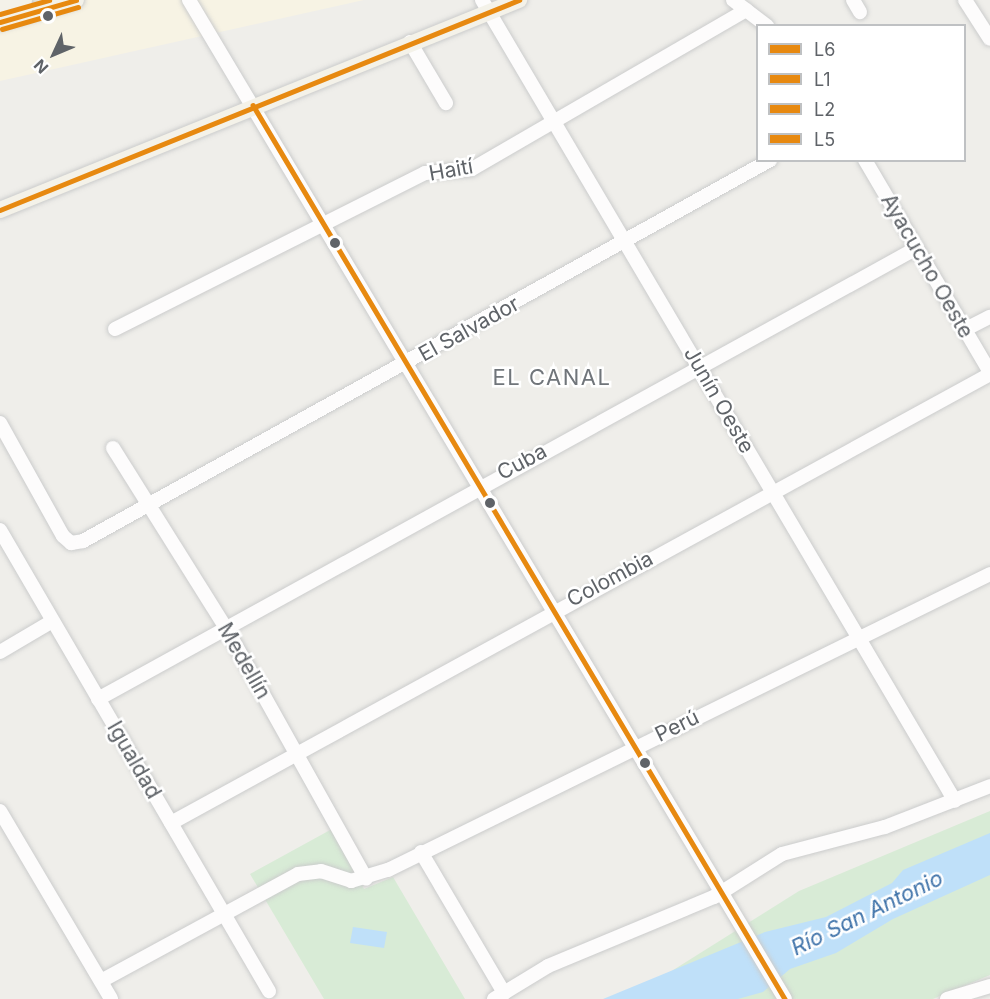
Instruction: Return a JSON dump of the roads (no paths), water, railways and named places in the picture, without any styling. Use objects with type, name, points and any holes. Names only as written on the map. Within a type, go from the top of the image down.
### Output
[{"type":"main road","points":[[0,7],[24,0]]},
{"type":"main road","points":[[0,22],[76,0]]},
{"type":"main road","points":[[0,210],[410,42],[485,6],[519,0]]},
{"type":"street","points":[[189,0],[550,610],[635,746],[785,999]]},
{"type":"street","points":[[733,0],[764,24]]},
{"type":"street","points":[[965,0],[990,39]]},
{"type":"street","name":"Junín Oeste","points":[[485,6],[956,801]]},
{"type":"street","name":"Haití","points":[[115,328],[425,173],[472,169],[556,124],[746,10]]},
{"type":"street","points":[[410,42],[446,103]]},
{"type":"street","name":"El Salvador","points":[[0,423],[71,543],[404,365],[766,162]]},
{"type":"street","name":"Ayacucho Oeste","points":[[866,162],[990,373]]},
{"type":"street","name":"Cuba","points":[[98,699],[477,487],[917,248]]},
{"type":"street","points":[[964,330],[990,317]]},
{"type":"street","name":"Colombia","points":[[171,823],[550,610],[772,493],[990,373]]},
{"type":"street","name":"Medellín","points":[[113,448],[150,501],[226,628],[366,879]]},
{"type":"street","name":"Igualdad","points":[[0,530],[51,622],[269,991]]},
{"type":"street","name":"Perú","points":[[366,879],[990,574]]},
{"type":"street","points":[[0,652],[51,622]]},
{"type":"street","points":[[422,852],[499,996],[548,966],[722,892],[782,854],[885,827],[990,786]]},
{"type":"street","points":[[0,811],[111,999]]},
{"type":"street","points":[[100,981],[222,911],[298,874],[366,879]]},
{"type":"street","points":[[947,999],[990,986]]},
{"type":"water","name":"Río San Antonio","points":[[990,833],[990,875],[893,919],[836,953],[790,969],[763,992],[738,999],[603,999],[765,932],[826,917],[892,883],[903,870]]},
{"type":"water","points":[[353,927],[387,932],[384,948],[350,943]]},
{"type":"district","name":"EL CANAL","points":[[552,378]]}]
